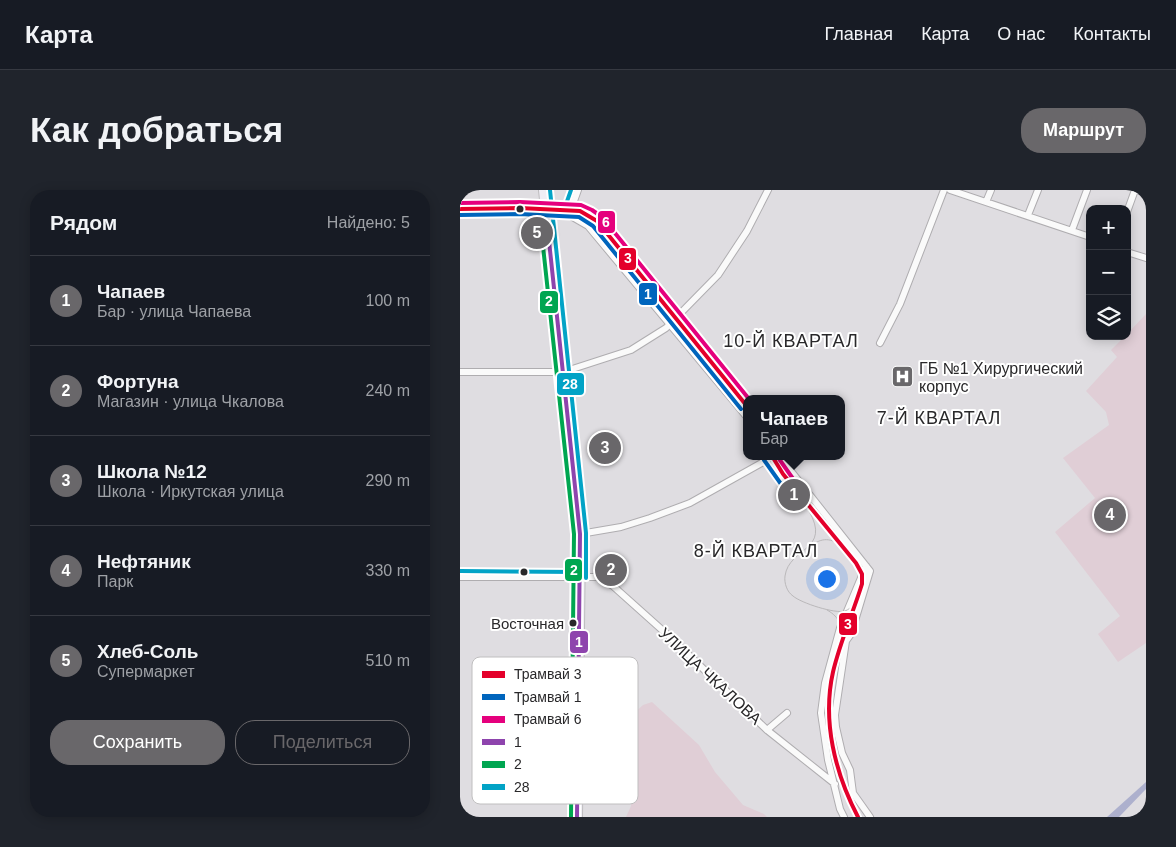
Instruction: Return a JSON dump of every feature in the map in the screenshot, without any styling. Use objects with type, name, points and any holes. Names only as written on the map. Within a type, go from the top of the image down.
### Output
[{"type":"main road","points":[[544,190],[580,534],[579,657]]},
{"type":"main road","points":[[577,804],[577,817]]},
{"type":"street","points":[[569,214],[578,190]]},
{"type":"street","points":[[460,372],[562,372],[631,350],[670,324],[718,275],[747,231],[768,190]]},
{"type":"street","points":[[880,343],[900,304],[944,190]]},
{"type":"street","points":[[950,190],[1086,235]]},
{"type":"street","points":[[986,202],[991,190]]},
{"type":"street","points":[[1028,215],[1038,190]]},
{"type":"street","points":[[1072,230],[1087,190]]},
{"type":"street","points":[[1130,205],[1135,190]]},
{"type":"street","points":[[460,204],[545,208],[569,214],[588,226],[743,412]]},
{"type":"street","points":[[460,212],[545,208]]},
{"type":"street","points":[[1131,253],[1146,258]]},
{"type":"street","points":[[580,534],[621,527],[690,503],[767,460]]},
{"type":"street","points":[[782,460],[868,568]]},
{"type":"street","points":[[844,817],[840,809],[828,760],[821,712],[825,683],[840,628],[868,568]]},
{"type":"street","points":[[868,568],[851,634],[846,641],[835,715],[842,753],[850,770],[854,793],[870,817]]},
{"type":"street","name":"УЛИЦА ЧКАЛОВА","points":[[460,577],[598,577],[613,586],[768,730],[835,784]]},
{"type":"street","points":[[768,730],[786,713]]},
{"type":"shaded area","points":[[1146,314],[1146,643],[1118,662],[1098,634],[1120,616],[1055,532],[1095,498],[1063,458],[1109,425],[1106,412],[1086,391],[1117,357],[1111,350],[1121,340],[1131,340],[1131,330]]},
{"type":"shaded area","points":[[652,702],[699,745],[715,772],[743,805],[767,817],[626,817],[631,804],[638,804],[638,710],[643,705]]},
{"type":"water","points":[[1146,782],[1146,789],[1119,817],[1107,817]]},
{"type":"tram line","name":"6","points":[[460,203],[520,202],[581,205],[592,210],[602,217],[746,395]]},
{"type":"tram line","name":"3","points":[[460,209],[520,208],[580,211],[597,221],[743,401]]},
{"type":"tram line","name":"1","points":[[460,215],[520,214],[579,217],[593,226],[741,409]]},
{"type":"tram line","name":"1","points":[[764,460],[798,508]]},
{"type":"tram line","name":"3","points":[[774,460],[783,474],[856,563],[862,574],[862,584],[833,672],[829,709],[830,728],[837,765],[858,817]]},
{"type":"tram line","name":"6","points":[[780,460],[808,500]]},
{"type":"tram line","points":[[809,511],[815,524],[816,534],[813,541],[788,567],[785,576],[788,590],[793,596],[803,602],[840,612],[850,608],[860,593]]},
{"type":"tram line","points":[[811,546],[823,540],[834,541],[842,546]]},
{"type":"tram line","points":[[827,610],[840,623],[842,632],[841,642]]},
{"type":"transit line","name":"28","points":[[550,190],[586,533],[586,578]]},
{"type":"transit line","name":"28","points":[[546,207],[565,207],[571,190]]},
{"type":"transit line","name":"1","points":[[460,204],[545,203],[580,534],[579,657]]},
{"type":"transit line","name":"2","points":[[460,210],[539,209],[574,534],[573,657]]},
{"type":"transit line","name":"28","points":[[460,571],[580,572]]},
{"type":"transit line","name":"2","points":[[571,804],[571,817]]},
{"type":"transit line","name":"1","points":[[577,804],[577,817]]},
{"type":"place","name":"Хлеб-Соль","points":[[537,233]]},
{"type":"place","name":"ГБ №1 Хирургический корпус","points":[[903,377]]},
{"type":"place","name":"Школа №12","points":[[605,448]]},
{"type":"place","name":"Чапаев","points":[[794,495]]},
{"type":"place","name":"Нефтяник","points":[[1110,515]]},
{"type":"place","name":"Фортуна","points":[[611,570]]},
{"type":"place","name":"Восточная","points":[[573,623]]},
{"type":"district","name":"10-Й КВАРТАЛ","points":[[791,341]]},
{"type":"district","name":"7-Й КВАРТАЛ","points":[[939,418]]},
{"type":"district","name":"8-Й КВАРТАЛ","points":[[756,551]]}]
